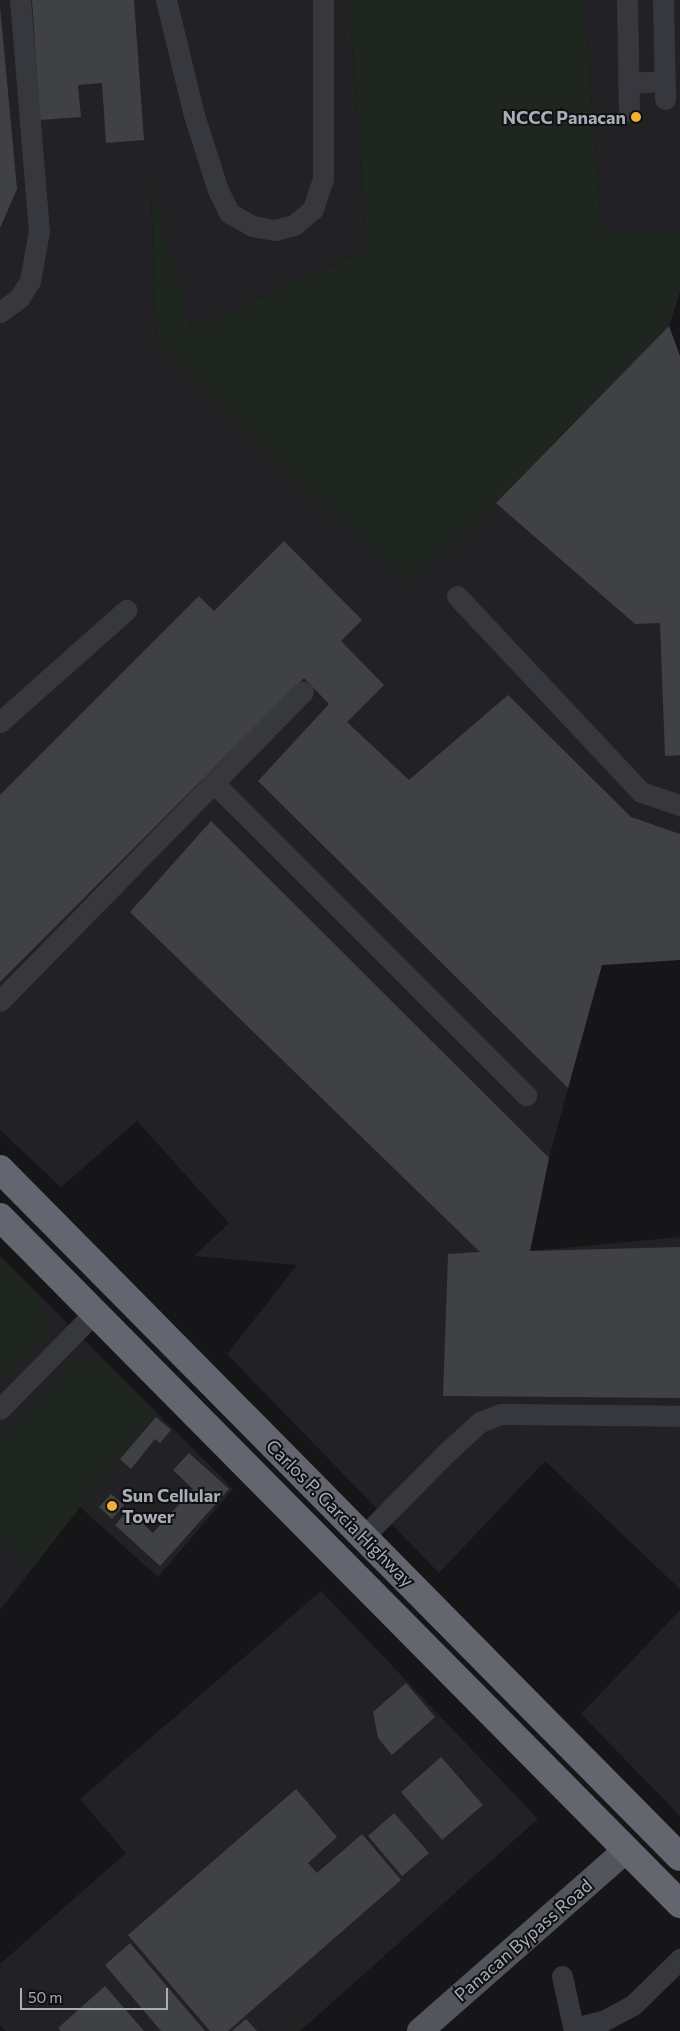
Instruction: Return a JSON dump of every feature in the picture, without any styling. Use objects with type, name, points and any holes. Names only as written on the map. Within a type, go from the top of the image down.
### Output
[{"type":"highway","name":"Carlos P. Garcia Highway","points":[[0,1170],[680,1856]]},
{"type":"highway","name":"Carlos P. Garcia Highway","points":[[0,1217],[680,1904]]},
{"type":"highway","points":[[506,1728],[530,1705]]},
{"type":"main road","name":"Panacan Bypass Road","points":[[420,2031],[626,1850]]},
{"type":"lane","points":[[0,312],[19,298],[30,281],[39,231],[20,0]]},
{"type":"lane","points":[[166,0],[194,115],[218,190],[229,213],[252,226],[275,230],[294,225],[313,209],[323,179],[324,0]]},
{"type":"lane","points":[[627,0],[629,111]]},
{"type":"lane","points":[[628,83],[665,90],[663,0]]},
{"type":"lane","points":[[458,596],[641,792],[680,805]]},
{"type":"lane","points":[[0,722],[126,610]]},
{"type":"lane","points":[[0,1001],[212,782],[303,692]]},
{"type":"lane","points":[[212,782],[526,1095]]},
{"type":"lane","points":[[0,1409],[94,1312]]},
{"type":"lane","points":[[363,1537],[446,1452],[480,1422],[501,1414],[680,1416]]},
{"type":"lane","points":[[562,1976],[574,2030],[603,2021],[633,2005],[680,1959]]},
{"type":"shaded area","points":[[0,0],[349,0],[367,250],[191,329],[151,189],[156,344],[407,581],[496,503],[669,326],[680,356],[680,960],[602,965],[549,1158],[530,1251],[680,1237],[680,1589],[545,1461],[439,1573],[227,1354],[297,1265],[194,1256],[229,1223],[137,1121],[61,1187],[0,1130]]},
{"type":"shaded area","points":[[349,0],[584,0],[602,234],[680,234],[680,292],[669,326],[496,503],[407,581],[156,344],[151,186],[191,329],[367,250]]},
{"type":"shaded area","name":"NCCC Panacan","points":[[584,0],[680,0],[680,234],[602,235]]},
{"type":"shaded area","points":[[0,1256],[233,1489],[158,1577],[80,1507],[0,1610]]},
{"type":"shaded area","points":[[0,1256],[41,1298],[46,1334],[0,1381]]},
{"type":"shaded area","points":[[74,1362],[105,1362],[154,1413],[33,1567],[0,1535],[0,1440]]},
{"type":"shaded area","points":[[321,1591],[538,1819],[300,2031],[6,2031],[0,2025],[0,1964],[126,1853],[80,1799]]},
{"type":"shaded area","points":[[680,1610],[680,1816],[581,1714]]},
{"type":"building","points":[[32,0],[134,0],[144,140],[106,143],[102,83],[78,85],[81,117],[40,120]]},
{"type":"building","points":[[0,6],[17,189],[0,228]]},
{"type":"building","points":[[669,326],[680,356],[680,755],[665,756],[660,623],[635,624],[496,503]]},
{"type":"building","points":[[284,541],[362,620],[341,641],[384,685],[347,722],[409,780],[508,695],[631,817],[680,834],[680,960],[602,965],[568,1088],[258,781],[329,704],[304,678],[0,982],[0,795],[199,596],[214,611]]},
{"type":"building","points":[[211,821],[549,1158],[530,1251],[680,1247],[680,1398],[443,1396],[448,1254],[480,1252],[130,912]]},
{"type":"building","points":[[156,1417],[171,1430],[160,1443],[155,1439],[131,1469],[120,1459]]},
{"type":"building","points":[[189,1453],[229,1489],[160,1566],[115,1525],[128,1510],[153,1533],[193,1489],[173,1470]]},
{"type":"building","name":"Sun Cellular Tower","points":[[111,1494],[124,1505],[112,1519],[99,1507]]},
{"type":"building","points":[[406,1683],[435,1717],[392,1755],[378,1738],[373,1712]]},
{"type":"building","points":[[441,1757],[483,1805],[442,1840],[401,1792]]},
{"type":"building","points":[[296,1789],[337,1837],[308,1863],[317,1873],[362,1834],[401,1880],[228,2031],[210,2031],[128,1935]]},
{"type":"building","points":[[394,1813],[429,1853],[402,1876],[368,1836]]},
{"type":"building","points":[[130,1943],[205,2031],[161,2031],[105,1965]]},
{"type":"building","points":[[105,1986],[144,2031],[61,2031],[58,2028]]},
{"type":"building","points":[[246,2019],[257,2031],[232,2031]]},
{"type":"place","name":"NCCC Panacan","points":[[636,117]]},
{"type":"place","name":"Sun Cellular Tower","points":[[112,1506]]}]
